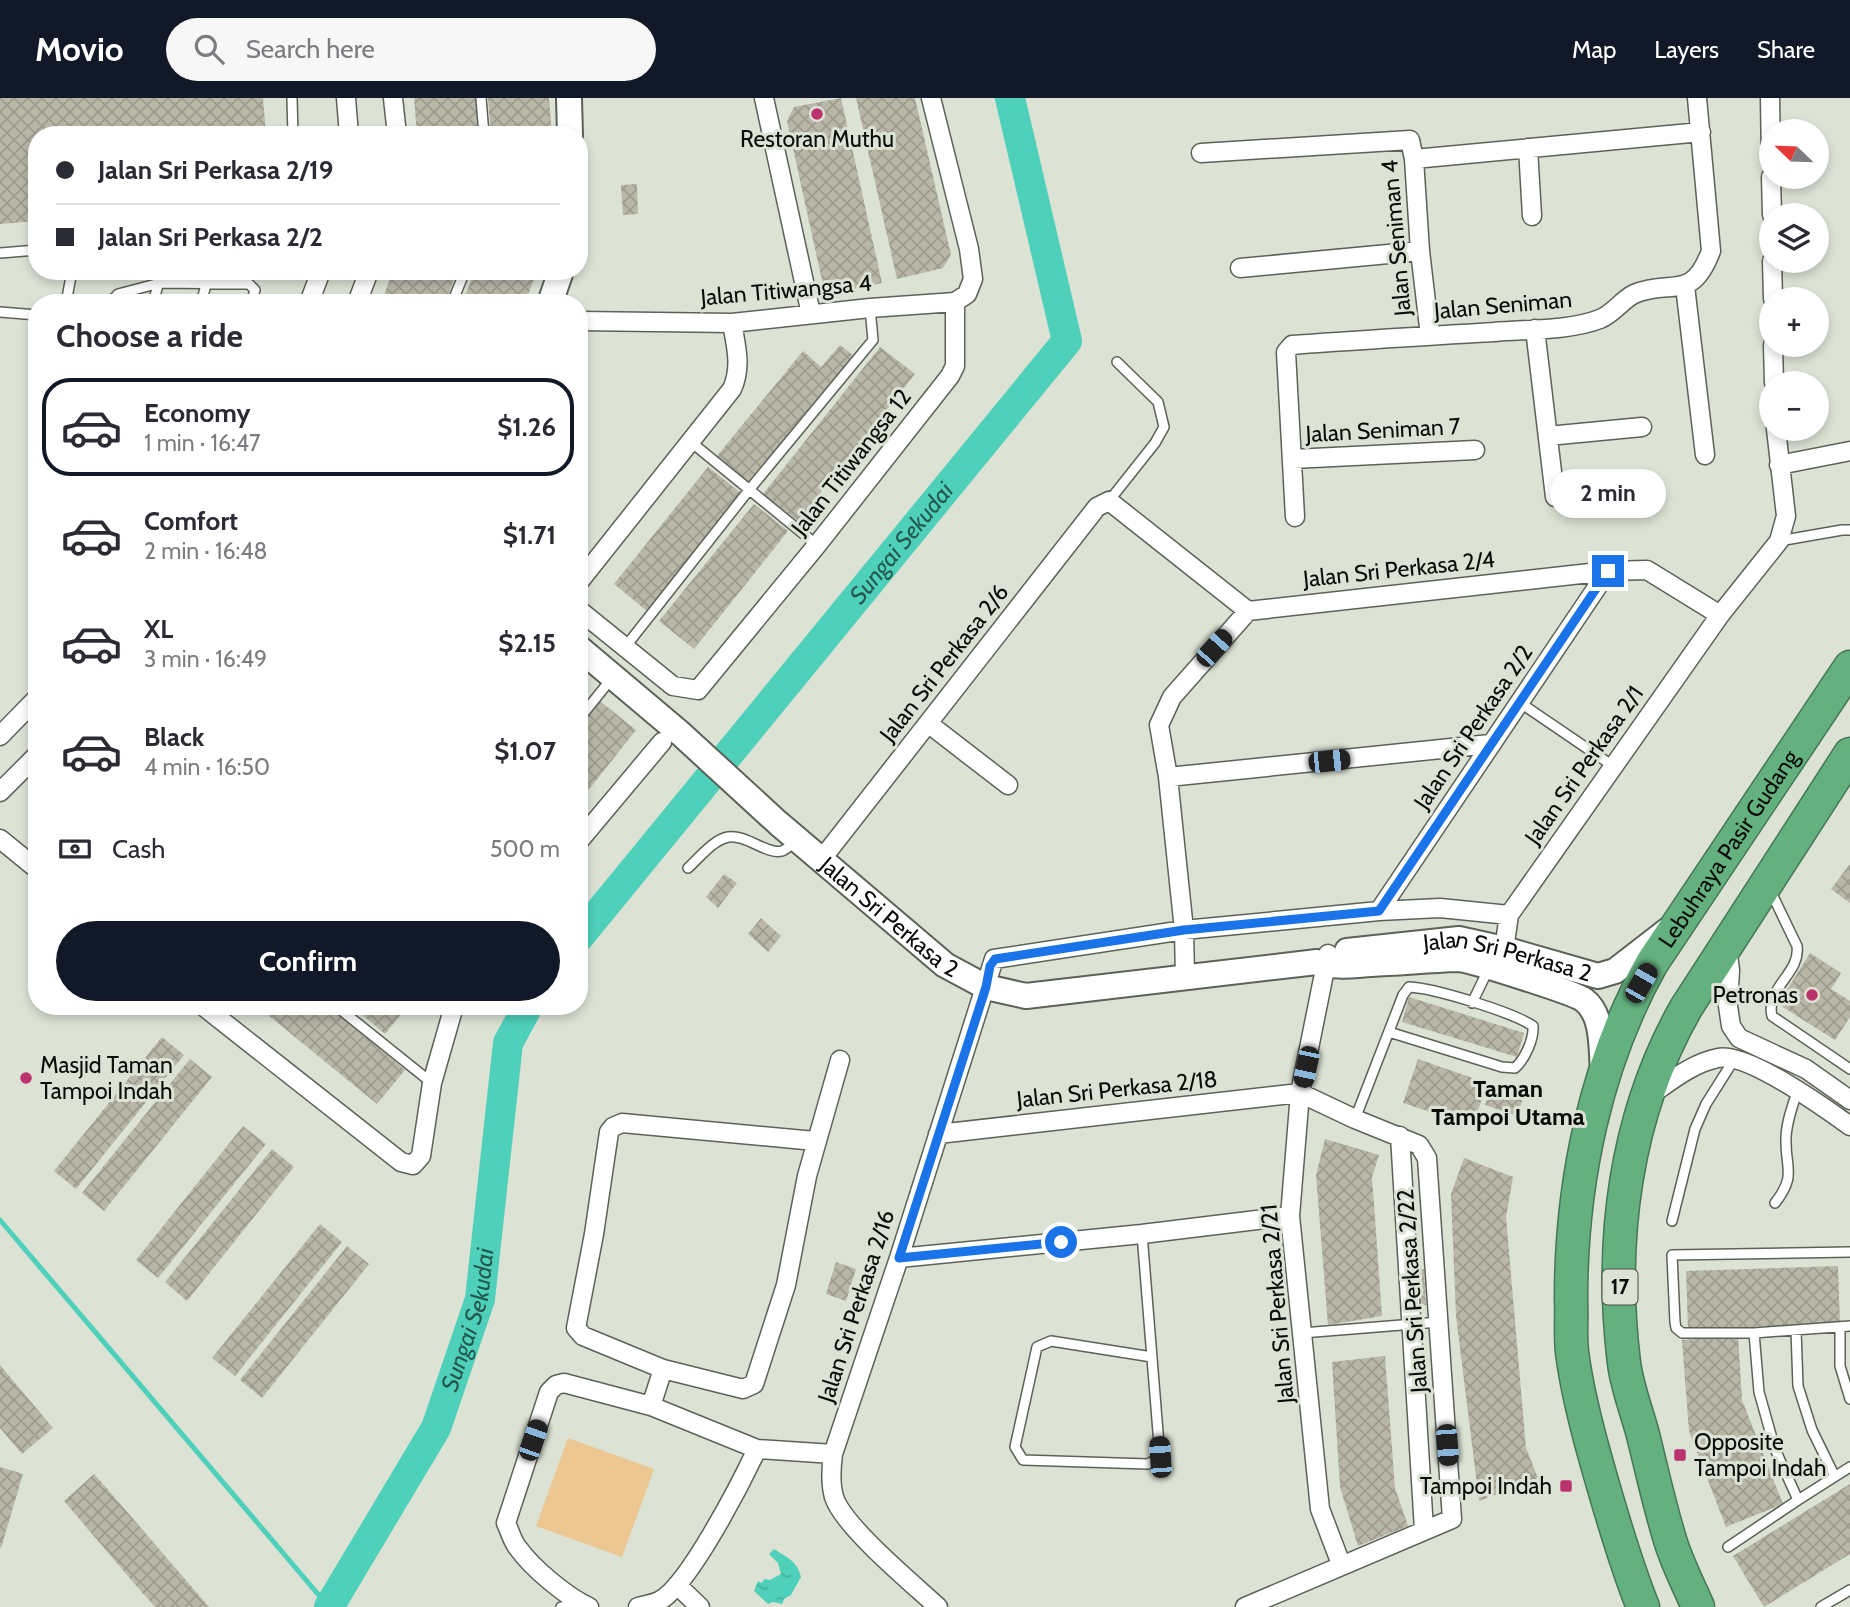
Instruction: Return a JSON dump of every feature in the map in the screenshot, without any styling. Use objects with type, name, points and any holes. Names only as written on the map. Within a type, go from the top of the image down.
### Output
[{"type":"highway","name":"Lebuhraya Pasir Gudang","points":[[1643,1607],[1625,1561],[1597,1464],[1572,1350],[1571,1268],[1577,1195],[1594,1111],[1609,1058],[1630,1002],[1652,963],[1850,667]]},
{"type":"highway","name":"Lebuhraya Pasir Gudang","points":[[1698,1607],[1671,1544],[1624,1365],[1619,1280],[1622,1208],[1634,1138],[1645,1099],[1669,1038],[1850,754]]},
{"type":"street","points":[[346,98],[348,126]]},
{"type":"street","points":[[393,98],[396,126]]},
{"type":"street","points":[[569,98],[570,126]]},
{"type":"street","points":[[764,98],[811,314]]},
{"type":"street","points":[[931,98],[974,279],[967,294],[955,302]]},
{"type":"street","points":[[1698,98],[1711,251],[1703,271],[1685,286],[1705,455]]},
{"type":"street","points":[[1770,98],[1770,119]]},
{"type":"street","points":[[1414,159],[1700,132]]},
{"type":"street","name":"Jalan Seniman 4","points":[[1201,153],[1407,139],[1412,143],[1414,159],[1420,251],[1430,336]]},
{"type":"street","points":[[1528,148],[1532,216]]},
{"type":"street","points":[[1240,268],[1420,251]]},
{"type":"street","name":"Jalan Seniman","points":[[1295,517],[1286,352],[1288,347],[1589,323],[1604,318],[1633,295],[1655,289],[1685,286]]},
{"type":"street","name":"Jalan Titiwangsa 4","points":[[588,321],[732,323],[955,302]]},
{"type":"street","name":"Jalan Titiwangsa 12","points":[[588,617],[673,686],[698,690],[950,376],[954,366],[955,302]]},
{"type":"street","points":[[588,571],[732,389],[739,364],[732,323]]},
{"type":"street","points":[[1535,329],[1556,497]]},
{"type":"street","points":[[1548,436],[1642,427]]},
{"type":"street","points":[[1777,441],[1786,516],[1779,541]]},
{"type":"street","name":"Jalan Seniman 7","points":[[1293,459],[1475,450]]},
{"type":"street","points":[[1780,465],[1850,451]]},
{"type":"street","points":[[1109,501],[1248,611],[1172,697],[1159,725],[1168,777],[1184,930],[1185,977]]},
{"type":"street","name":"Jalan Sri Perkasa 2/6","points":[[821,860],[1097,507],[1109,501]]},
{"type":"street","name":"Jalan Sri Perkasa 2/1","points":[[1497,959],[1509,915],[1720,615],[1779,541]]},
{"type":"street","name":"Jalan Sri Perkasa 2/4","points":[[1248,611],[1608,571],[1647,570],[1720,615]]},
{"type":"street","name":"Jalan Sri Perkasa 2/2","points":[[1379,911],[1608,571]]},
{"type":"street","name":"Jalan Sri Perkasa 2","points":[[588,656],[613,677],[672,738],[741,789],[945,965],[986,987],[1026,996],[1324,961],[1497,959],[1598,976],[1615,971],[1683,919]]},
{"type":"street","points":[[0,737],[28,707]]},
{"type":"street","points":[[929,724],[1008,785]]},
{"type":"street","points":[[588,831],[672,738]]},
{"type":"street","points":[[1168,777],[1490,744]]},
{"type":"street","points":[[0,792],[28,766]]},
{"type":"street","points":[[0,839],[28,862]]},
{"type":"street","points":[[1184,930],[1379,911],[1440,908],[1509,915]]},
{"type":"street","name":"Jalan Sri Perkasa 2/16","points":[[937,1607],[917,1600],[847,1521],[835,1499],[830,1475],[833,1454],[899,1258],[986,987],[990,966],[999,957],[1184,930]]},
{"type":"street","points":[[1727,944],[1731,1026],[1740,1038],[1806,1069],[1847,1115]]},
{"type":"street","name":"Jalan Sri Perkasa 2","points":[[1497,959],[1585,1000],[1595,1015],[1600,1030],[1603,1079]]},
{"type":"street","name":"Jalan Sri Perkasa 2/21","points":[[1324,961],[1300,1093],[1290,1216],[1320,1509],[1341,1564]]},
{"type":"street","points":[[214,1015],[401,1162],[413,1166],[421,1156],[432,1083],[451,1015]]},
{"type":"street","points":[[1645,1099],[1680,1074],[1703,1062],[1720,1057],[1735,1058],[1847,1115]]},
{"type":"street","points":[[815,1141],[622,1123],[613,1127],[609,1132],[594,1234],[576,1328],[583,1336],[663,1369],[744,1389],[754,1384],[786,1285],[815,1141],[840,1060]]},
{"type":"street","points":[[1245,1607],[1423,1530],[1399,1136],[1300,1093]]},
{"type":"street","name":"Jalan Sri Perkasa 2/18","points":[[938,1134],[1300,1093]]},
{"type":"street","name":"Jalan Sri Perkasa 2/22","points":[[1399,1136],[1419,1145],[1427,1158],[1452,1519],[1423,1530]]},
{"type":"street","points":[[899,1258],[1290,1216]]},
{"type":"street","points":[[651,1406],[663,1369]]},
{"type":"street","points":[[576,1605],[516,1547],[506,1523],[549,1391],[556,1385],[564,1383],[651,1406],[757,1450],[833,1454]]},
{"type":"street","points":[[638,1607],[661,1601],[677,1585],[738,1489],[757,1450]]},
{"type":"street","points":[[677,1585],[701,1607]]},
{"type":"lane","points":[[292,98],[293,126]]},
{"type":"lane","points":[[481,98],[483,126]]},
{"type":"lane","points":[[0,253],[28,251]]},
{"type":"lane","points":[[156,294],[160,280]]},
{"type":"lane","points":[[118,294],[160,283],[250,284],[255,290],[254,294]]},
{"type":"lane","points":[[204,294],[206,285]]},
{"type":"lane","points":[[626,646],[749,490],[873,340],[870,308]]},
{"type":"lane","points":[[0,312],[28,314]]},
{"type":"lane","points":[[1109,501],[1156,443],[1164,427],[1158,402],[1117,362]]},
{"type":"lane","points":[[691,442],[817,545]]},
{"type":"lane","points":[[1779,541],[1850,530]]},
{"type":"lane","points":[[588,708],[613,677]]},
{"type":"lane","points":[[1519,702],[1613,766]]},
{"type":"lane","points":[[688,868],[718,841],[727,837],[738,836],[777,851],[784,851],[797,840]]},
{"type":"lane","points":[[1767,882],[1798,953],[1796,961],[1773,997],[1770,1006],[1772,1016],[1850,1069]]},
{"type":"lane","points":[[1472,1003],[1497,959]]},
{"type":"lane","points":[[1355,1119],[1389,1031],[1403,995],[1409,988],[1419,988],[1472,1003],[1525,1021],[1533,1026],[1534,1033],[1522,1062],[1515,1068],[1502,1067],[1389,1031]]},
{"type":"lane","points":[[347,1015],[432,1083]]},
{"type":"lane","points":[[1672,1221],[1695,1129],[1706,1104],[1735,1058]]},
{"type":"lane","points":[[1775,1203],[1783,1193],[1790,1170],[1785,1140],[1798,1089]]},
{"type":"lane","points":[[1142,1234],[1152,1357],[1160,1457],[1148,1464],[1023,1460],[1016,1447],[1037,1347],[1051,1341],[1152,1357]]},
{"type":"lane","points":[[1850,1252],[1672,1255],[1676,1328],[1682,1333],[1754,1333],[1845,1327],[1840,1367],[1850,1399]]},
{"type":"lane","points":[[1302,1333],[1439,1322]]},
{"type":"lane","points":[[1796,1330],[1798,1386],[1812,1430],[1834,1475]]},
{"type":"lane","points":[[1754,1333],[1759,1392],[1775,1449],[1798,1500]]},
{"type":"lane","points":[[1728,1548],[1850,1466]]},
{"type":"lane","points":[[1821,1607],[1850,1590]]},
{"type":"shaded area","points":[[568,1438],[654,1469],[622,1557],[536,1526]]},
{"type":"water","points":[[774,1549],[794,1563],[801,1577],[791,1595],[784,1599],[782,1604],[768,1604],[754,1591],[758,1581],[761,1583],[781,1574],[778,1563],[769,1554]]},
{"type":"building","points":[[0,98],[263,98],[265,126],[28,126],[28,222],[0,224]]},
{"type":"building","points":[[414,98],[477,98],[479,126],[416,126]]},
{"type":"building","points":[[488,98],[549,98],[551,126],[490,126]]},
{"type":"building","points":[[841,98],[882,283],[837,293],[823,285],[787,121],[794,107]]},
{"type":"building","points":[[856,98],[915,98],[951,255],[943,268],[897,279]]},
{"type":"building","points":[[637,184],[638,214],[623,215],[621,185]]},
{"type":"building","points":[[390,280],[454,280],[448,294],[384,294]]},
{"type":"building","points":[[471,280],[534,280],[528,294],[466,294]]},
{"type":"building","points":[[840,345],[853,355],[748,482],[717,456],[803,351],[821,367]]},
{"type":"building","points":[[880,347],[915,374],[798,521],[763,494]]},
{"type":"building","points":[[708,467],[741,493],[647,611],[614,584]]},
{"type":"building","points":[[754,504],[788,531],[694,649],[659,621]]},
{"type":"building","points":[[600,701],[636,730],[588,791],[588,716]]},
{"type":"building","points":[[1850,864],[1850,903],[1831,889]]},
{"type":"building","points":[[724,874],[737,883],[718,908],[706,897]]},
{"type":"building","points":[[761,918],[781,936],[768,952],[748,934]]},
{"type":"building","name":"Petronas","points":[[1810,953],[1841,973],[1831,989],[1850,1001],[1850,1017],[1835,1040],[1778,1004]]},
{"type":"building","points":[[1409,997],[1524,1033],[1517,1057],[1402,1022]]},
{"type":"building","points":[[268,1015],[339,1015],[405,1070],[377,1104]]},
{"type":"building","points":[[363,1015],[401,1015],[385,1034]]},
{"type":"building","points":[[162,1037],[184,1055],[76,1189],[54,1171]]},
{"type":"building","points":[[190,1059],[212,1077],[104,1211],[82,1193]]},
{"type":"building","points":[[1418,1059],[1487,1083],[1473,1126],[1403,1103]]},
{"type":"building","points":[[1491,1087],[1523,1098],[1517,1116],[1485,1105]]},
{"type":"building","points":[[243,1126],[266,1144],[158,1278],[136,1260]]},
{"type":"building","points":[[1325,1139],[1379,1155],[1372,1177],[1382,1316],[1328,1325],[1316,1175]]},
{"type":"building","points":[[272,1149],[294,1167],[187,1301],[165,1282]]},
{"type":"building","points":[[1464,1158],[1513,1177],[1506,1217],[1526,1448],[1538,1478],[1479,1501],[1456,1316],[1451,1194]]},
{"type":"building","points":[[320,1224],[342,1242],[235,1376],[212,1358]]},
{"type":"building","points":[[347,1246],[369,1264],[262,1398],[240,1380]]},
{"type":"building","points":[[836,1262],[856,1269],[846,1301],[826,1294]]},
{"type":"building","points":[[1838,1266],[1840,1324],[1688,1329],[1686,1271]]},
{"type":"building","points":[[1424,1269],[1426,1305],[1415,1305],[1413,1270]]},
{"type":"building","points":[[1738,1336],[1742,1400],[1783,1504],[1726,1527],[1689,1431],[1682,1340]]},
{"type":"building","points":[[1385,1356],[1395,1488],[1408,1526],[1358,1546],[1340,1487],[1332,1362]]},
{"type":"building","points":[[0,1365],[53,1428],[22,1454],[0,1428]]},
{"type":"building","points":[[0,1467],[23,1474],[1,1548],[0,1548]]},
{"type":"building","points":[[94,1474],[209,1607],[155,1607],[139,1589],[64,1501]]},
{"type":"building","points":[[1850,1484],[1850,1554],[1764,1607],[1733,1556]]},
{"type":"waterway","name":"Sungai Sekudai","points":[[588,926],[1067,341],[1010,98]]},
{"type":"waterway","name":"Sungai Sekudai","points":[[329,1607],[436,1428],[480,1299],[508,1043],[523,1015]]},
{"type":"waterway","points":[[0,1220],[329,1607]]},
{"type":"place","name":"Restoran Muthu","points":[[817,114]]},
{"type":"place","name":"Petronas","points":[[1812,995]]},
{"type":"place","name":"Masjid Taman Tampoi Indah","points":[[26,1078]]},
{"type":"place","name":"Opposite Tampoi Indah","points":[[1680,1455]]},
{"type":"place","name":"Tampoi Indah","points":[[1566,1486]]},
{"type":"district","name":"Taman Tampoi Utama","points":[[1508,1103]]},
{"type":"route","points":[[1061,1242],[899,1258],[986,987],[990,966],[995,959],[1184,930],[1379,911],[1608,571]]}]
